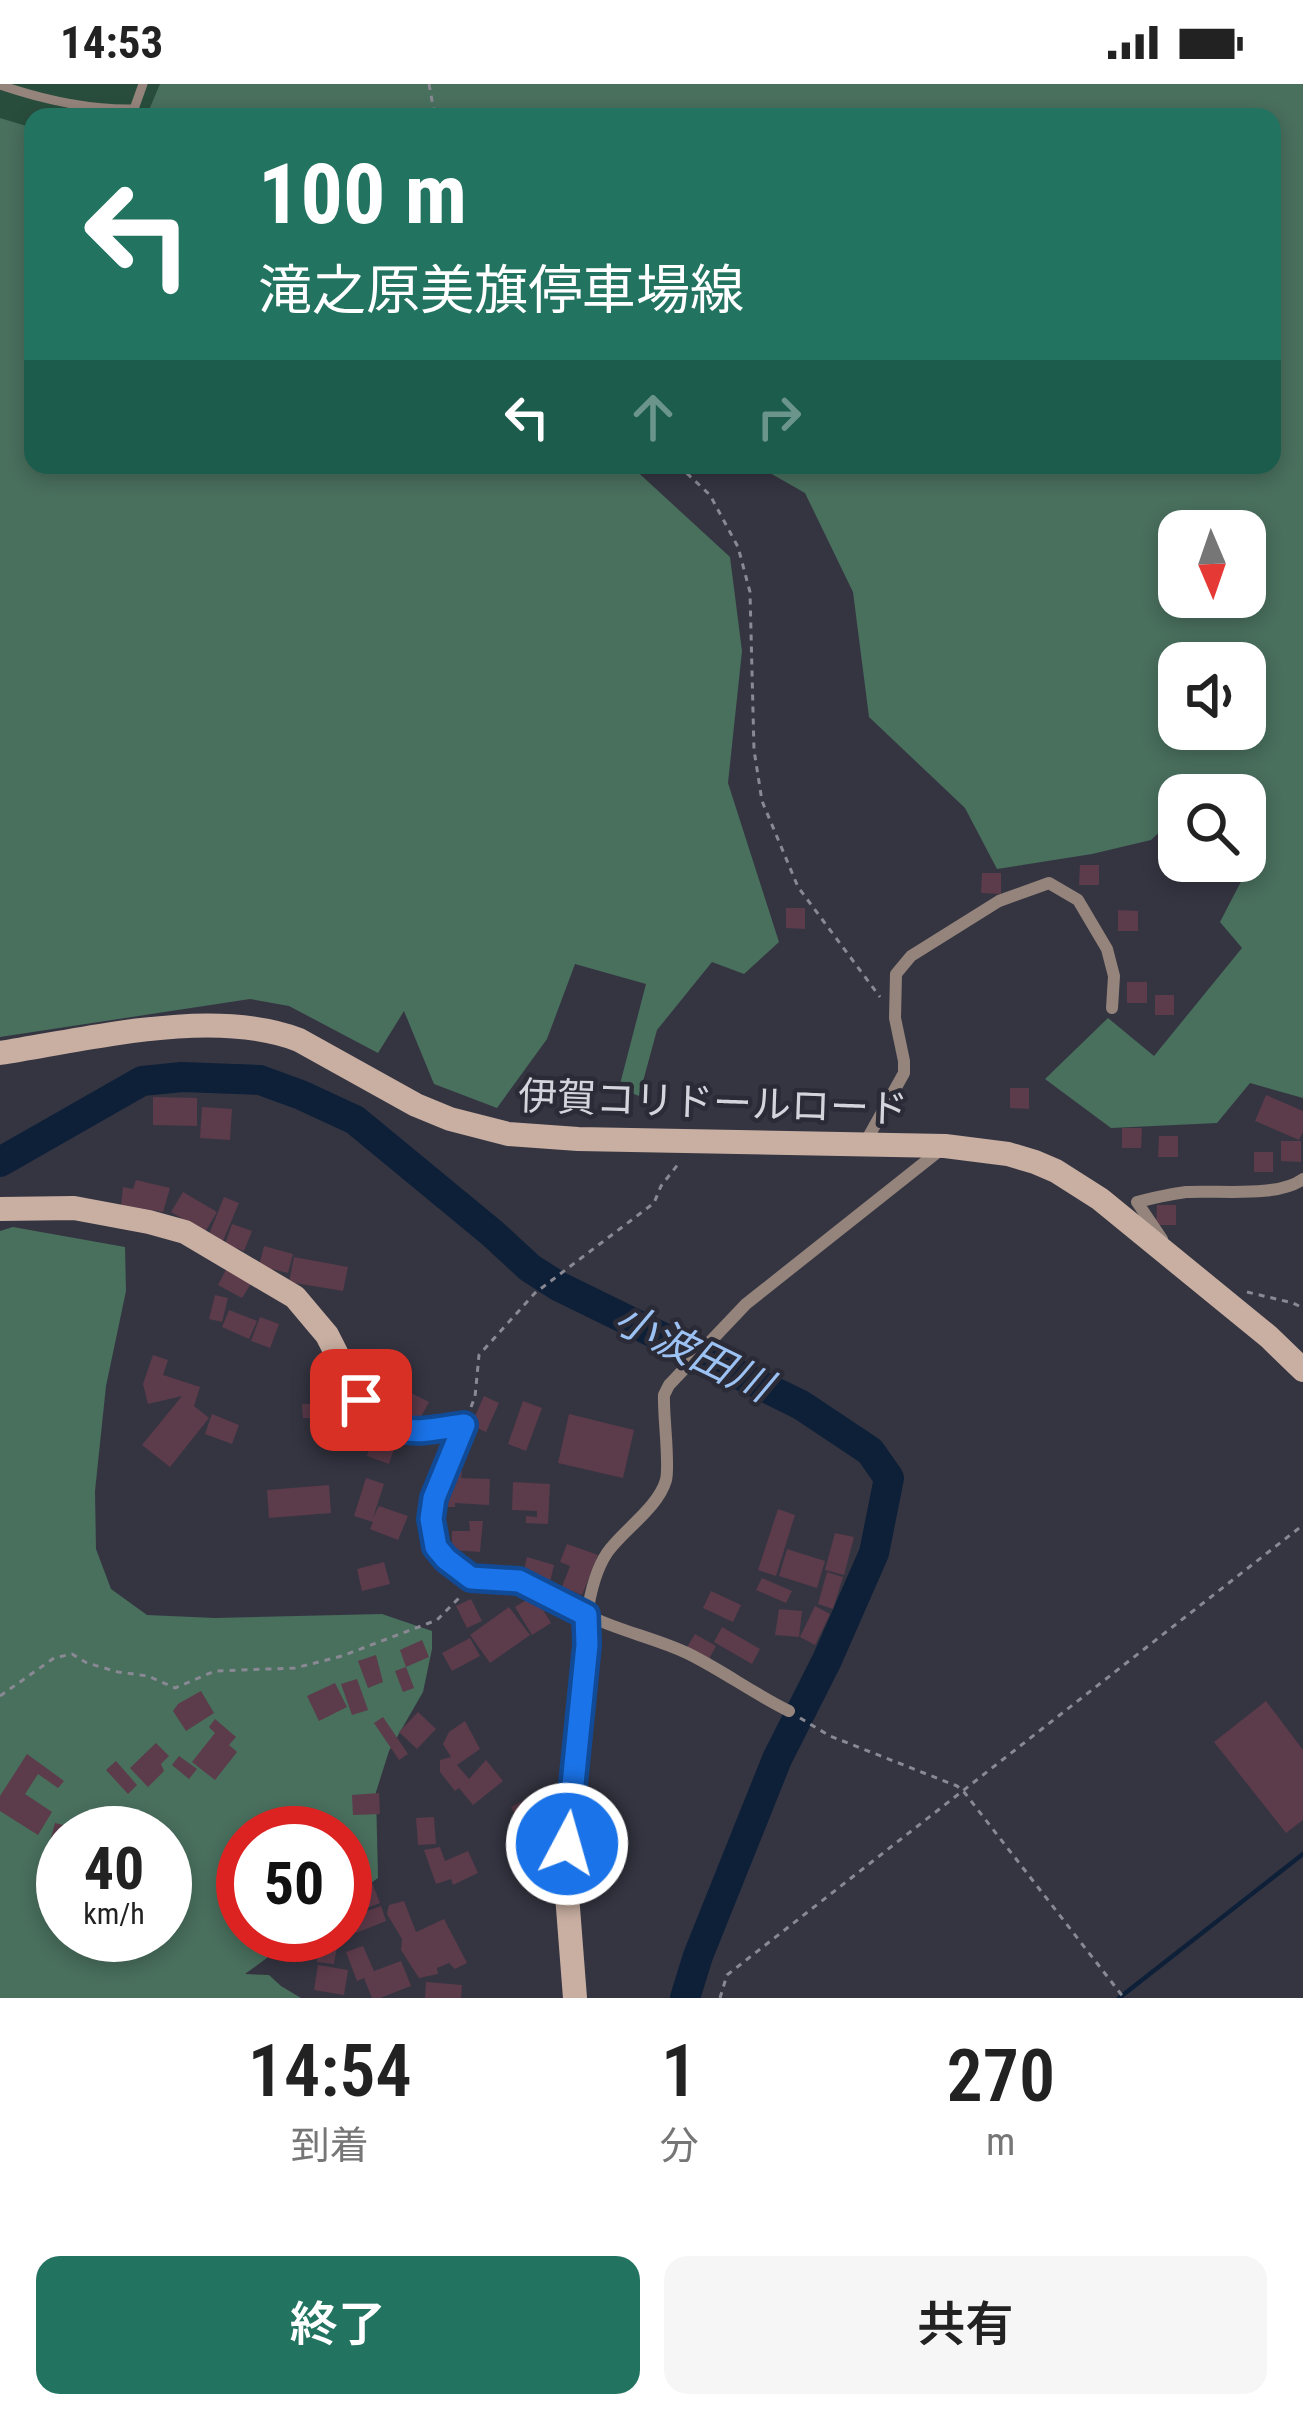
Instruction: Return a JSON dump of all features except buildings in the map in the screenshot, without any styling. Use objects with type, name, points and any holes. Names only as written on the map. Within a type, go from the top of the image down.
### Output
[{"type":"street","points":[[864,1144],[904,1073],[895,1018],[896,974],[911,956],[999,902],[1049,883],[1078,900],[1107,949],[1114,976],[1112,1008]]},
{"type":"street","name":"伊賀コリドールロード","points":[[0,1053],[232,1024],[298,1040],[416,1105],[481,1129],[578,1139],[945,1146],[1008,1154],[1056,1171],[1100,1198],[1303,1370]]},
{"type":"street","points":[[575,1998],[566,1882],[586,1615],[607,1553],[651,1504],[666,1479],[664,1395],[711,1340],[766,1288],[945,1146]]},
{"type":"street","points":[[1177,1262],[1137,1202],[1182,1192],[1282,1188],[1303,1178]]},
{"type":"street","points":[[0,1209],[74,1208],[185,1232],[295,1298],[326,1335],[361,1400],[382,1421],[405,1431],[464,1425],[438,1486],[431,1519],[436,1547],[446,1559],[471,1578],[519,1581],[609,1626],[687,1653],[789,1711]]},
{"type":"lane","points":[[0,85],[89,108]]},
{"type":"path","points":[[688,474],[710,495],[738,547],[750,592],[754,750],[762,801],[798,887],[895,1018]]},
{"type":"path","points":[[464,1425],[475,1397],[479,1355],[539,1292],[654,1203],[697,1139]]},
{"type":"path","points":[[1213,1291],[1255,1293],[1303,1308]]},
{"type":"path","points":[[720,1998],[727,1976],[1303,1525]]},
{"type":"path","points":[[0,1696],[54,1658],[72,1654],[87,1663],[148,1676],[175,1688],[215,1671],[295,1668],[342,1656],[436,1620],[466,1591],[471,1578]]},
{"type":"path","points":[[809,1724],[964,1792],[1124,1998]]},
{"type":"green space","points":[[0,84],[312,84],[280,108],[24,108],[24,260],[0,260]]},
{"type":"green space","points":[[160,84],[1303,84],[1303,1098],[1250,1083],[1217,1123],[1111,1128],[1045,1079],[1108,1018],[1154,1056],[1242,948],[1220,922],[1241,882],[1266,882],[1266,774],[1158,774],[1158,834],[1151,840],[997,869],[965,808],[869,717],[853,592],[805,493],[772,474],[1281,474],[1281,108],[150,108]]},
{"type":"green space","points":[[0,118],[24,125],[24,474],[640,474],[730,557],[742,651],[728,783],[779,942],[744,974],[712,962],[657,1030],[639,1096],[619,1088],[646,984],[575,964],[547,1039],[497,1108],[434,1084],[404,1011],[378,1053],[289,1006],[250,999],[0,1037]]},
{"type":"green space","points":[[13,1227],[125,1247],[126,1291],[106,1386],[95,1491],[96,1549],[111,1589],[147,1615],[382,1614],[432,1631],[432,1649],[423,1692],[389,1751],[376,1792],[378,1878],[372,1882],[372,1806],[216,1806],[216,1962],[261,1962],[245,1974],[269,1975],[301,1998],[0,1998],[0,1231]]},
{"type":"waterway","name":"小波田川","points":[[0,1162],[142,1081],[182,1077],[260,1080],[355,1120],[530,1268],[558,1286],[801,1405],[870,1451],[889,1478],[874,1553],[777,1759],[685,1998]]},
{"type":"waterway","points":[[1119,1998],[1303,1854]]},
{"type":"route","points":[[361,1400],[392,1428],[464,1425],[438,1486],[431,1519],[436,1547],[446,1559],[471,1578],[519,1581],[586,1615],[567,1844]]}]
